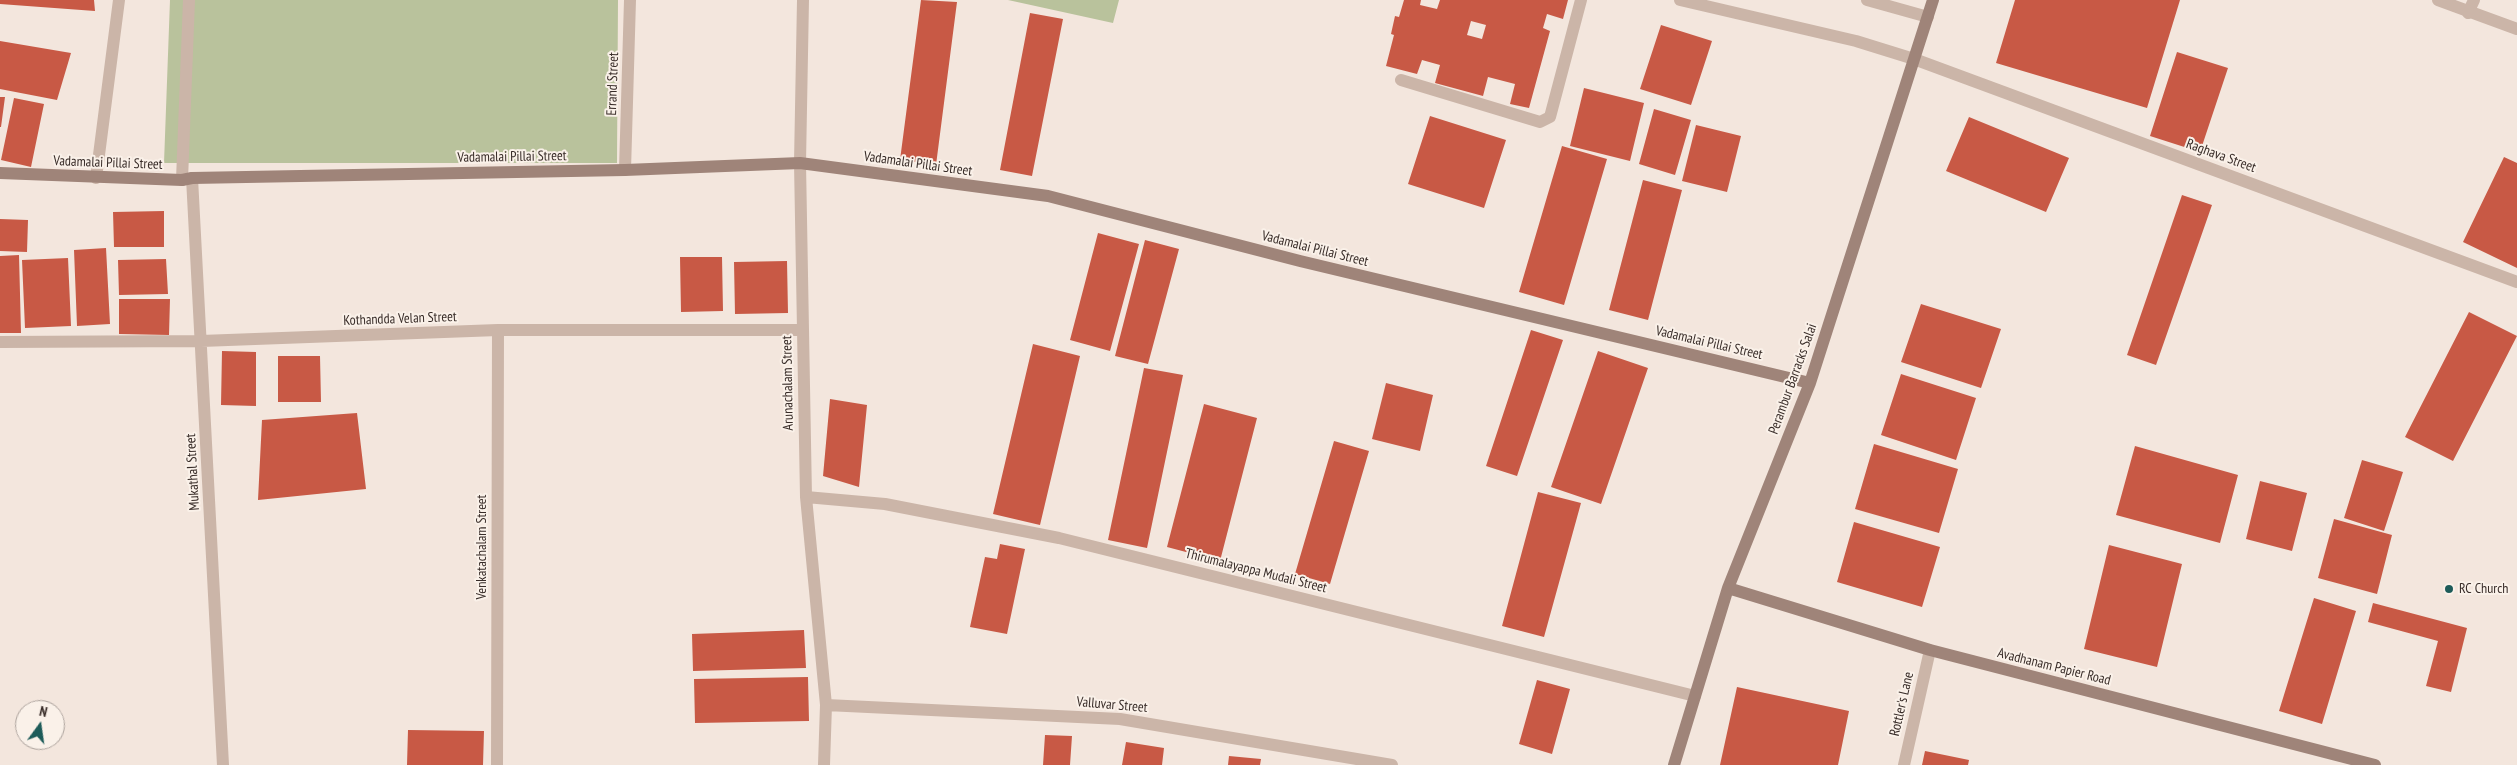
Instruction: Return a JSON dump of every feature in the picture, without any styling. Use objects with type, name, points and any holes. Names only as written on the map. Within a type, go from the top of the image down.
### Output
[{"type":"street","points":[[96,178],[119,0]]},
{"type":"street","name":"Mukathal Street","points":[[189,0],[187,179],[201,341],[223,765]]},
{"type":"street","name":"Errand Street","points":[[625,170],[630,0]]},
{"type":"street","name":"Arunachalam Street","points":[[803,0],[800,163],[806,497],[826,705],[824,765]]},
{"type":"street","points":[[1401,80],[1540,122],[1550,117],[1581,0]]},
{"type":"street","name":"Raghava Street","points":[[1680,0],[1856,41],[1914,59],[2517,282]]},
{"type":"street","points":[[1867,0],[1928,17]]},
{"type":"street","name":"Perambur Barracks Salai","points":[[1674,765],[1728,588],[1810,382],[1933,0]]},
{"type":"street","points":[[2438,0],[2468,13],[2517,29]]},
{"type":"street","points":[[2468,13],[2474,0]]},
{"type":"street","name":"Vadamalai Pillai Street","points":[[0,173],[96,178],[187,179],[625,170],[800,163],[1048,196],[1300,261],[1810,382]]},
{"type":"street","name":"Kothandda Velan Street","points":[[0,342],[201,341],[498,330],[802,330]]},
{"type":"street","name":"Venkatachalam Street","points":[[497,765],[498,330]]},
{"type":"street","name":"Thirumalayappa Mudali Street","points":[[806,497],[885,504],[1059,538],[1695,696]]},
{"type":"street","name":"Avadhanam Papier Road","points":[[1728,588],[1930,650],[2375,765]]},
{"type":"street","name":"Rottler's Lane","points":[[1904,765],[1930,650]]},
{"type":"street","name":"Valluvar Street","points":[[826,705],[1120,719],[1392,765]]},
{"type":"green space","points":[[170,0],[618,0],[617,163],[164,163]]},
{"type":"green space","points":[[1008,0],[1119,0],[1113,23]]},
{"type":"building","points":[[0,0],[94,0],[95,11],[0,4]]},
{"type":"building","points":[[921,0],[957,2],[936,165],[900,160]]},
{"type":"building","points":[[1404,0],[1421,0],[1420,5],[1437,9],[1440,0],[1568,0],[1563,19],[1547,14],[1543,28],[1550,31],[1529,108],[1510,104],[1515,84],[1488,77],[1483,96],[1435,83],[1440,65],[1422,60],[1417,74],[1386,66],[1394,35],[1391,34],[1395,16],[1399,17]],"holes":[[[1471,21],[1486,25],[1482,39],[1467,35]]]},
{"type":"building","points":[[2015,0],[2180,0],[2147,108],[1996,63]]},
{"type":"building","points":[[1030,13],[1063,19],[1032,176],[1000,170]]},
{"type":"building","points":[[1661,25],[1712,41],[1691,105],[1640,89]]},
{"type":"building","points":[[0,41],[71,53],[57,100],[0,89]]},
{"type":"building","points":[[2177,52],[2228,68],[2200,152],[2150,136]]},
{"type":"building","points":[[1584,88],[1644,103],[1630,161],[1570,146]]},
{"type":"building","points":[[0,97],[5,97],[1,127],[0,127]]},
{"type":"building","points":[[14,98],[44,104],[31,167],[1,160]]},
{"type":"building","points":[[1654,109],[1691,120],[1675,175],[1639,164]]},
{"type":"building","points":[[1430,116],[1506,140],[1484,208],[1408,184]]},
{"type":"building","points":[[1969,117],[2069,158],[2046,212],[1946,171]]},
{"type":"building","points":[[1696,125],[1741,136],[1727,192],[1682,181]]},
{"type":"building","points":[[1562,146],[1607,159],[1564,305],[1519,292]]},
{"type":"building","points":[[2504,157],[2517,163],[2517,268],[2463,242]]},
{"type":"building","points":[[1643,180],[1682,190],[1648,320],[1609,310]]},
{"type":"building","points":[[2182,195],[2212,205],[2156,365],[2127,355]]},
{"type":"building","points":[[164,211],[164,247],[114,247],[113,212]]},
{"type":"building","points":[[0,219],[28,220],[27,252],[0,251]]},
{"type":"building","points":[[1098,233],[1139,244],[1110,351],[1070,340]]},
{"type":"building","points":[[1145,240],[1179,249],[1148,364],[1115,356]]},
{"type":"building","points":[[106,248],[110,324],[77,326],[74,250]]},
{"type":"building","points":[[19,255],[21,333],[0,333],[0,256]]},
{"type":"building","points":[[680,257],[722,257],[723,311],[681,312]]},
{"type":"building","points":[[68,258],[71,326],[25,328],[22,260]]},
{"type":"building","points":[[166,259],[168,294],[119,295],[118,260]]},
{"type":"building","points":[[787,261],[788,313],[735,314],[734,262]]},
{"type":"building","points":[[119,299],[170,299],[169,335],[119,334]]},
{"type":"building","points":[[1921,304],[2001,329],[1981,388],[1901,362]]},
{"type":"building","points":[[2469,312],[2517,336],[2453,461],[2405,437]]},
{"type":"building","points":[[1531,330],[1563,340],[1517,476],[1486,466]]},
{"type":"building","points":[[1033,344],[1080,356],[1040,525],[993,514]]},
{"type":"building","points":[[222,351],[256,352],[256,406],[221,405]]},
{"type":"building","points":[[1598,351],[1648,368],[1601,504],[1551,487]]},
{"type":"building","points":[[278,356],[320,356],[321,402],[278,402]]},
{"type":"building","points":[[1144,368],[1183,375],[1147,548],[1108,540]]},
{"type":"building","points":[[1901,374],[1976,398],[1956,460],[1881,435]]},
{"type":"building","points":[[1386,383],[1433,395],[1420,451],[1372,439]]},
{"type":"building","points":[[830,399],[867,405],[859,487],[823,476]]},
{"type":"building","points":[[1204,404],[1257,418],[1220,561],[1167,547]]},
{"type":"building","points":[[357,413],[366,489],[258,500],[262,420]]},
{"type":"building","points":[[1334,441],[1369,451],[1330,584],[1295,574]]},
{"type":"building","points":[[1874,444],[1958,469],[1939,533],[1855,509]]},
{"type":"building","points":[[2135,446],[2238,475],[2220,543],[2116,515]]},
{"type":"building","points":[[2362,460],[2403,472],[2384,531],[2344,518]]},
{"type":"building","points":[[2260,481],[2307,493],[2292,551],[2246,539]]},
{"type":"building","points":[[1538,492],[1581,503],[1544,637],[1502,626]]},
{"type":"building","points":[[2334,519],[2392,535],[2377,594],[2318,578]]},
{"type":"building","points":[[1854,522],[1940,547],[1922,607],[1837,582]]},
{"type":"building","points":[[1000,544],[1025,549],[1007,634],[970,627],[985,557],[997,559]]},
{"type":"building","points":[[2109,545],[2182,564],[2157,667],[2084,649]]},
{"type":"building","points":[[2314,598],[2356,611],[2322,724],[2279,711]]},
{"type":"building","points":[[2373,603],[2467,628],[2451,692],[2426,686],[2438,641],[2368,622]]},
{"type":"building","points":[[804,630],[806,668],[693,671],[692,634]]},
{"type":"building","points":[[808,677],[809,721],[695,723],[694,679]]},
{"type":"building","points":[[1537,680],[1570,689],[1552,754],[1519,744]]},
{"type":"building","points":[[1737,687],[1849,711],[1838,765],[1720,765]]},
{"type":"building","points":[[408,730],[484,731],[483,765],[407,765]]},
{"type":"building","points":[[1045,735],[1072,736],[1070,765],[1043,765]]},
{"type":"building","points":[[1126,742],[1164,748],[1162,765],[1122,765]]},
{"type":"building","points":[[1925,751],[1969,760],[1968,765],[1922,765]]},
{"type":"building","points":[[1229,756],[1261,759],[1260,765],[1228,765]]},
{"type":"place","name":"RC Church","points":[[2449,589]]}]
